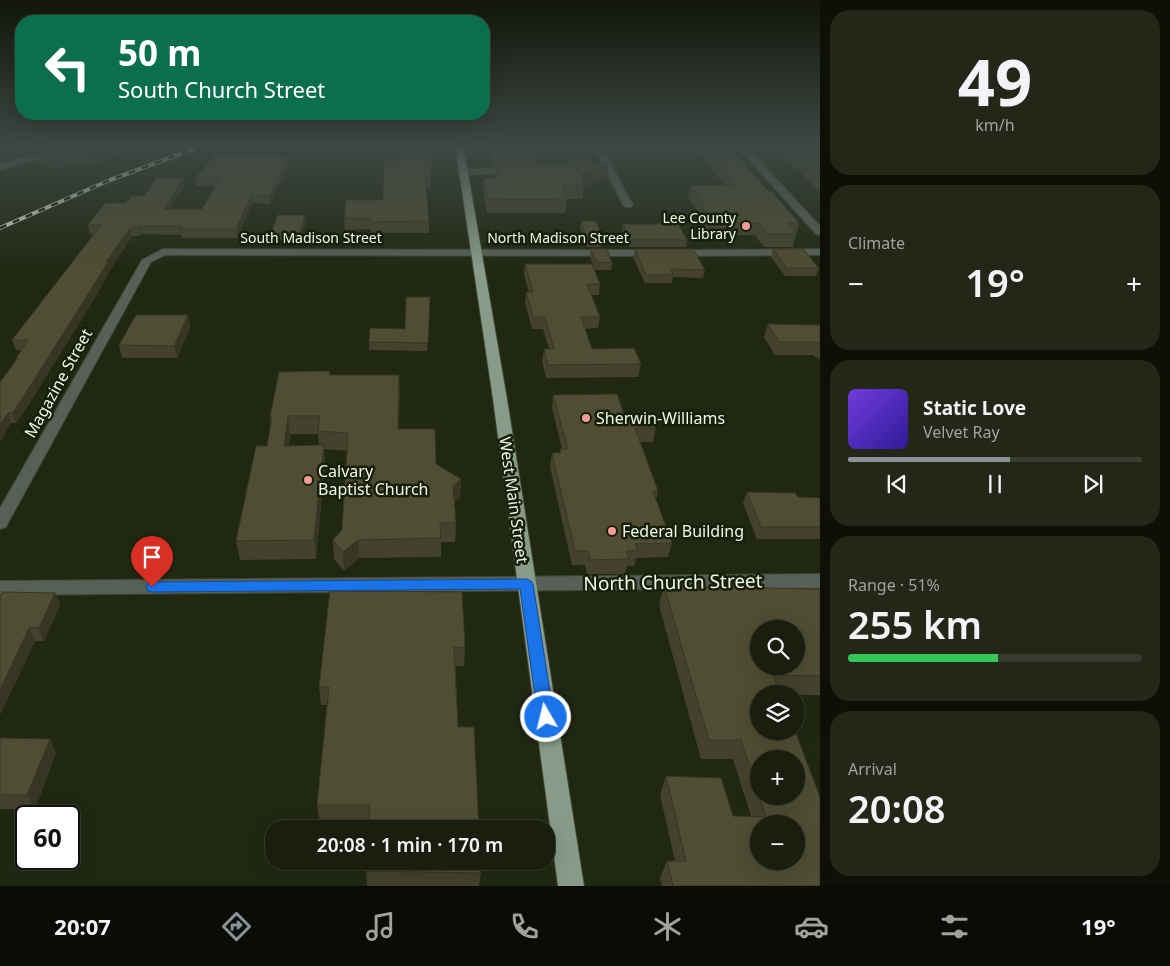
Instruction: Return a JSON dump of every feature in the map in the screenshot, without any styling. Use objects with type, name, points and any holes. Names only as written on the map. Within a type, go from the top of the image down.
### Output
[{"type":"main road","name":"West Main Street","points":[[464,185],[500,399],[571,886]]},
{"type":"street","points":[[617,185],[628,205]]},
{"type":"street","points":[[777,185],[820,232]]},
{"type":"street","name":"South Madison Street","points":[[147,260],[163,252],[476,253]]},
{"type":"street","name":"North Madison Street","points":[[476,253],[820,252]]},
{"type":"street","name":"Magazine Street","points":[[0,523],[147,260]]},
{"type":"street","name":"North Church Street","points":[[0,588],[526,584],[747,580],[820,581]]},
{"type":"building","points":[[152,185],[178,185],[164,209],[202,209],[216,185],[275,185],[270,195],[251,195],[236,229],[180,229],[182,226],[140,226],[139,228],[130,228],[106,262],[108,262],[22,399],[12,413],[8,413],[0,425],[0,382],[18,358],[16,358],[28,340],[12,340],[101,225],[88,225],[105,203],[126,203],[131,196],[144,196]]},
{"type":"building","points":[[383,185],[426,185],[429,221],[371,222],[371,218],[344,218],[346,200],[383,200]]},
{"type":"building","points":[[485,185],[562,185],[567,200],[488,199]]},
{"type":"building","points":[[691,185],[763,185],[769,192],[772,192],[799,223],[787,223],[797,234],[767,234],[758,223],[712,223],[701,205],[704,205]]},
{"type":"building","points":[[278,215],[305,215],[300,233],[271,233]]},
{"type":"building","points":[[581,221],[596,221],[603,240],[588,240]]},
{"type":"building","points":[[623,224],[678,224],[687,240],[630,240]]},
{"type":"building","points":[[591,249],[607,249],[612,263],[596,262]]},
{"type":"building","points":[[635,249],[693,249],[705,270],[670,269],[673,275],[646,275]]},
{"type":"building","points":[[773,249],[803,249],[819,268],[787,268]]},
{"type":"building","points":[[525,264],[592,264],[600,284],[587,284],[600,317],[581,317],[592,349],[634,348],[641,364],[548,365],[544,349],[554,349],[545,317],[533,317],[526,292],[533,292]]},
{"type":"building","points":[[406,297],[430,297],[428,343],[369,342],[370,328],[405,329]]},
{"type":"building","points":[[136,315],[188,315],[174,346],[119,345]]},
{"type":"building","points":[[768,324],[820,325],[820,344],[816,342],[779,342]]},
{"type":"building","name":"Calvary Baptist Church","points":[[329,371],[330,375],[399,375],[398,429],[435,429],[436,464],[461,479],[453,486],[456,523],[440,523],[441,538],[358,540],[343,552],[333,540],[342,530],[348,433],[318,431],[320,416],[288,416],[284,446],[324,445],[314,540],[236,541],[256,446],[267,446],[272,417],[270,417],[279,372]]},
{"type":"building","points":[[617,394],[624,414],[650,413],[656,428],[635,428],[658,491],[653,491],[672,543],[635,544],[638,551],[626,551],[629,559],[590,560],[588,551],[575,551],[552,453],[561,453],[560,449],[568,449],[553,395]]},
{"type":"building","points":[[747,492],[795,493],[798,497],[820,498],[820,527],[761,527]]},
{"type":"building","points":[[664,586],[820,589],[820,676],[773,675],[777,685],[750,685],[750,740],[798,740],[802,750],[750,750],[750,768],[741,740],[709,740]]},
{"type":"building","points":[[330,591],[462,592],[465,648],[454,647],[458,727],[474,727],[479,820],[369,820],[370,805],[317,805],[329,687],[319,687]]},
{"type":"building","points":[[2,592],[55,593],[39,628],[29,628],[0,690],[0,596]]},
{"type":"building","points":[[0,738],[50,739],[27,795],[0,795]]},
{"type":"building","points":[[805,757],[820,797],[820,886],[673,886],[667,861],[686,861],[666,776],[721,778],[733,816],[750,817],[750,870],[805,870],[805,815],[765,815],[762,805],[805,805]]},
{"type":"building","points":[[481,870],[481,873],[366,871]]},
{"type":"railway","points":[[0,228],[98,185]]},
{"type":"place","name":"Lee County Library","points":[[746,226]]},
{"type":"place","name":"Sherwin-Williams","points":[[586,418]]},
{"type":"place","name":"Calvary Baptist Church","points":[[308,480]]},
{"type":"place","name":"Federal Building","points":[[612,531]]},
{"type":"route","points":[[152,587],[526,584],[546,717]]}]
